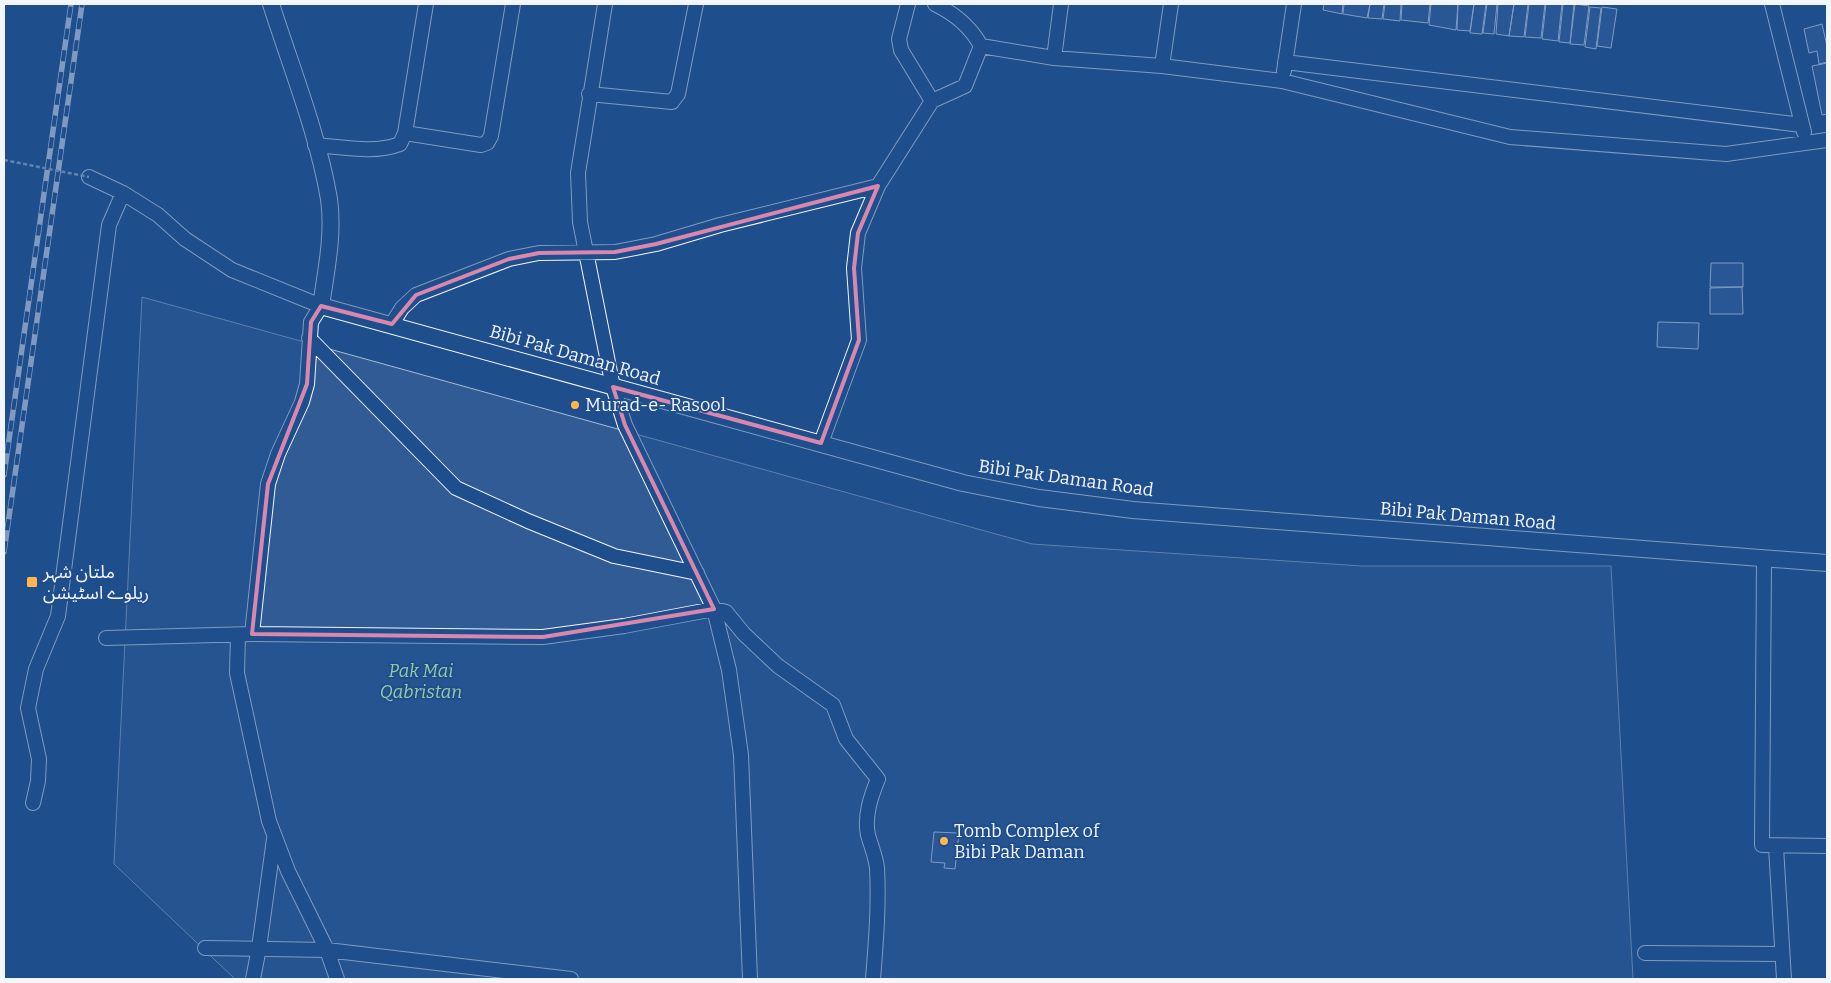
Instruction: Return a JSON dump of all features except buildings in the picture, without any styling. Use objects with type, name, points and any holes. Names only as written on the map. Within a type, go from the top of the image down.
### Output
[{"type":"street","points":[[271,4],[315,145],[329,200],[330,226],[321,306],[311,322],[308,384],[302,402],[278,454],[268,484],[245,635],[237,673],[274,839],[327,950],[337,979]]},
{"type":"street","points":[[315,145],[370,149],[389,148],[400,144],[405,133],[426,4]]},
{"type":"street","points":[[405,133],[481,145],[487,142],[491,136],[513,4]]},
{"type":"street","points":[[605,4],[589,94],[578,193],[585,254],[613,387],[629,433],[714,609],[729,670],[741,754],[750,979]]},
{"type":"street","points":[[589,94],[672,102],[678,94],[696,4]]},
{"type":"street","points":[[908,4],[899,39],[901,50],[932,102]]},
{"type":"street","points":[[935,4],[954,14],[974,34],[981,46]]},
{"type":"street","points":[[1054,58],[1061,4]]},
{"type":"street","points":[[1162,66],[1171,4]]},
{"type":"street","points":[[1282,81],[1294,4]]},
{"type":"street","points":[[1772,4],[1807,144]]},
{"type":"street","points":[[821,443],[859,340],[854,268],[858,233],[878,186],[932,102],[964,86],[981,46]]},
{"type":"street","points":[[981,46],[1054,58],[1162,66],[1282,81],[1510,137],[1726,154],[1827,140]]},
{"type":"street","points":[[1285,62],[1802,125]]},
{"type":"street","points":[[89,177],[122,192],[158,215],[185,239],[232,270],[321,306]]},
{"type":"street","points":[[392,324],[402,308],[416,295],[509,259],[539,253],[585,254],[615,252],[656,244],[720,225],[878,186]]},
{"type":"street","points":[[33,803],[38,781],[39,759],[28,708],[36,670],[58,616],[109,225],[122,192]]},
{"type":"street","name":"Bibi Pak Daman Road","points":[[321,306],[392,324],[963,483],[1039,498],[1134,510],[1827,564]]},
{"type":"street","points":[[309,338],[456,488],[528,521],[614,556],[697,573]]},
{"type":"street","points":[[1764,560],[1762,845],[1776,847],[1827,846]]},
{"type":"street","points":[[106,638],[245,635],[543,637],[624,626],[714,609],[726,612],[744,634],[778,666],[833,705],[846,739],[878,779],[870,800],[867,818],[868,832],[877,866],[876,940],[873,979]]},
{"type":"street","points":[[253,979],[274,839]]},
{"type":"street","points":[[1776,847],[1784,979]]},
{"type":"street","points":[[205,948],[327,950],[571,979]]},
{"type":"street","points":[[1645,953],[1782,954]]},
{"type":"path","points":[[4,160],[89,177]]},
{"type":"highlighted area","points":[[878,186],[858,233],[854,268],[859,340],[821,443],[613,387],[625,425],[714,609],[543,637],[252,634],[268,484],[307,384],[311,322],[321,306],[392,324],[416,295],[509,259],[539,253],[615,252],[656,244]]},
{"type":"shaded area","name":"Pak Mai Qabristan","points":[[142,297],[1032,544],[1362,566],[1611,566],[1633,979],[235,979],[114,864]]},
{"type":"railway","points":[[4,475],[71,4]]},
{"type":"railway","points":[[4,552],[82,4]]},
{"type":"place","name":"Murad-e- Rasool","points":[[575,405]]},
{"type":"place","name":"ملتان شہر ریلوے اسٹیشن","points":[[32,582]]},
{"type":"place","name":"Tomb Complex of Bibi Pak Daman","points":[[944,841]]}]
